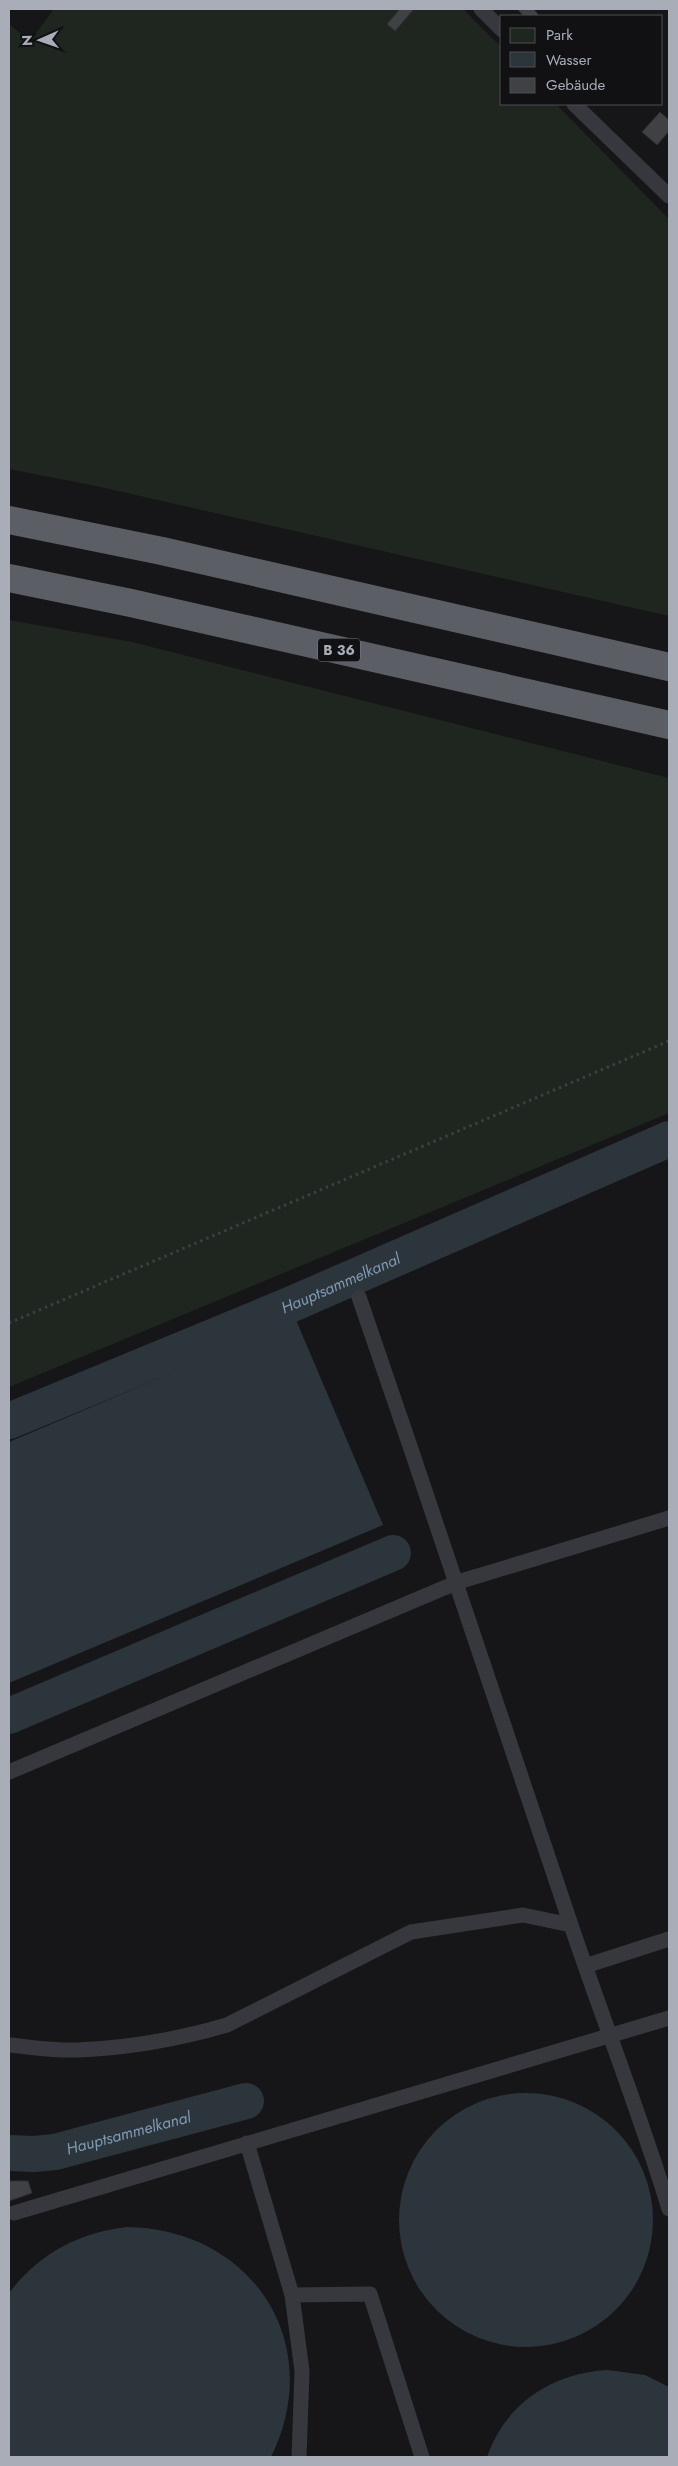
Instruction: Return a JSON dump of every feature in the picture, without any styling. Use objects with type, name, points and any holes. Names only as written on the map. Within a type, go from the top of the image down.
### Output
[{"type":"highway","points":[[9,520],[162,551],[669,667]]},
{"type":"highway","name":"B 36","points":[[9,578],[140,605],[669,725]]},
{"type":"lane","points":[[481,9],[500,28]]},
{"type":"lane","points":[[575,105],[669,196]]},
{"type":"lane","points":[[360,1297],[458,1582],[608,2036],[643,2123],[669,2209]]},
{"type":"lane","points":[[9,1772],[458,1582],[669,1518]]},
{"type":"lane","points":[[9,2045],[76,2050],[132,2045],[196,2034],[228,2025],[411,1932],[523,1915],[571,1925]]},
{"type":"lane","points":[[585,1966],[669,1939]]},
{"type":"lane","points":[[14,2213],[669,2018]]},
{"type":"lane","points":[[247,2143],[292,2295],[302,2371],[299,2457]]},
{"type":"lane","points":[[292,2295],[370,2294],[422,2457]]},
{"type":"path","points":[[9,1323],[669,1041]]},
{"type":"green space","points":[[54,9],[463,9],[500,46],[500,105],[557,105],[669,219],[669,616],[96,486],[9,469],[9,24],[30,41]]},
{"type":"green space","points":[[9,620],[132,642],[669,778],[669,1113],[9,1387]]},
{"type":"water","points":[[296,1320],[383,1525],[9,1683],[9,1442]]},
{"type":"water","points":[[526,2093],[563,2098],[597,2114],[616,2130],[632,2149],[648,2183],[653,2220],[648,2257],[632,2291],[616,2310],[597,2326],[563,2342],[526,2347],[489,2342],[455,2326],[436,2310],[420,2291],[404,2257],[399,2220],[404,2183],[420,2149],[436,2130],[455,2114],[489,2098]]},
{"type":"water","points":[[127,2227],[171,2233],[210,2248],[242,2271],[267,2300],[283,2335],[290,2373],[286,2414],[271,2457],[9,2457],[9,2293],[34,2267],[61,2247],[92,2234]]},
{"type":"water","points":[[608,2370],[645,2375],[669,2387],[669,2457],[487,2457],[495,2438],[506,2421],[534,2394],[568,2377]]},
{"type":"building","points":[[400,9],[414,9],[395,31],[387,24]]},
{"type":"building","points":[[533,9],[538,14],[523,15],[518,10]]},
{"type":"building","points":[[660,112],[669,120],[669,131],[657,145],[642,132]]},
{"type":"building","points":[[9,2181],[28,2181],[32,2193],[9,2201]]},
{"type":"waterway","name":"Hauptsammelkanal","points":[[9,1421],[292,1304],[669,1139]]},
{"type":"waterway","points":[[9,1716],[393,1553]]},
{"type":"waterway","name":"Hauptsammelkanal","points":[[9,2153],[34,2154],[55,2152],[246,2101]]}]
